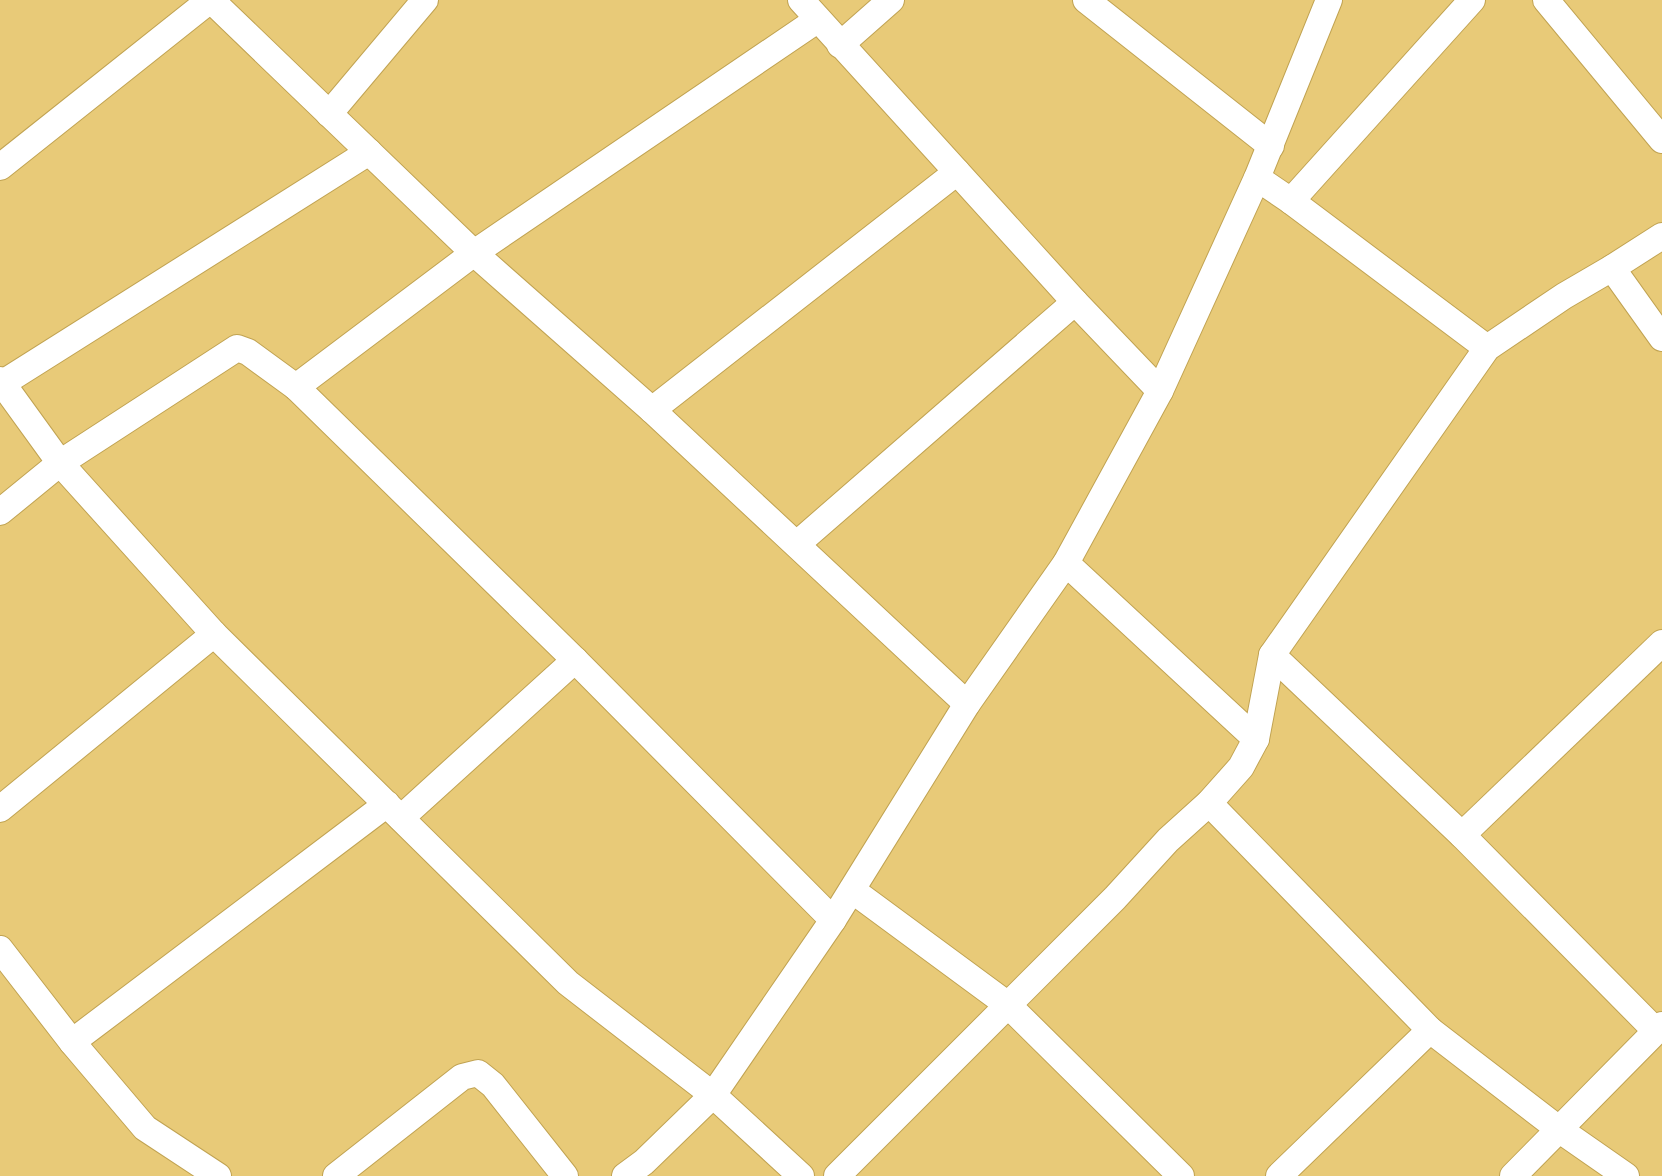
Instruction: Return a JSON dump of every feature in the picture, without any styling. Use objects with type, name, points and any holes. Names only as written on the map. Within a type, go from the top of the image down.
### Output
[{"type":"street","points":[[0,166],[211,0],[474,254],[652,411],[967,704]]},
{"type":"street","points":[[329,114],[425,0]]},
{"type":"street","points":[[801,0],[1075,302],[1160,391]]},
{"type":"street","points":[[840,45],[891,0]]},
{"type":"street","points":[[1086,0],[1271,146]]},
{"type":"street","points":[[625,1176],[644,1162],[712,1095],[852,890],[967,704],[1066,563],[1160,391],[1271,146],[1329,0]]},
{"type":"street","points":[[1291,201],[1472,0]]},
{"type":"street","points":[[1546,0],[1662,140]]},
{"type":"street","points":[[296,387],[474,254],[817,20]]},
{"type":"street","points":[[369,152],[1,382],[60,463],[214,634],[568,982],[712,1095],[801,1176]]},
{"type":"street","points":[[652,411],[957,172]]},
{"type":"street","points":[[1257,178],[1487,348]]},
{"type":"street","points":[[837,1176],[1115,898],[1168,840],[1209,803],[1241,767],[1256,739],[1272,655],[1487,348],[1564,296],[1662,236]]},
{"type":"street","points":[[1612,268],[1662,338]]},
{"type":"street","points":[[797,544],[1075,302]]},
{"type":"street","points":[[0,512],[60,463],[237,348],[249,352],[296,387],[575,660],[832,920]]},
{"type":"street","points":[[1066,563],[1256,739]]},
{"type":"street","points":[[0,809],[214,634]]},
{"type":"street","points":[[1462,835],[1662,643]]},
{"type":"street","points":[[1272,655],[1462,835],[1659,1028],[1513,1176]]},
{"type":"street","points":[[72,1042],[394,811],[575,660]]},
{"type":"street","points":[[1209,803],[1430,1030],[1560,1130],[1626,1176]]},
{"type":"street","points":[[852,890],[1008,1005],[1181,1176]]},
{"type":"street","points":[[1,952],[72,1042],[145,1128],[218,1176]]},
{"type":"street","points":[[1279,1176],[1430,1030]]},
{"type":"street","points":[[336,1176],[462,1077],[478,1072],[493,1085],[565,1176]]}]
